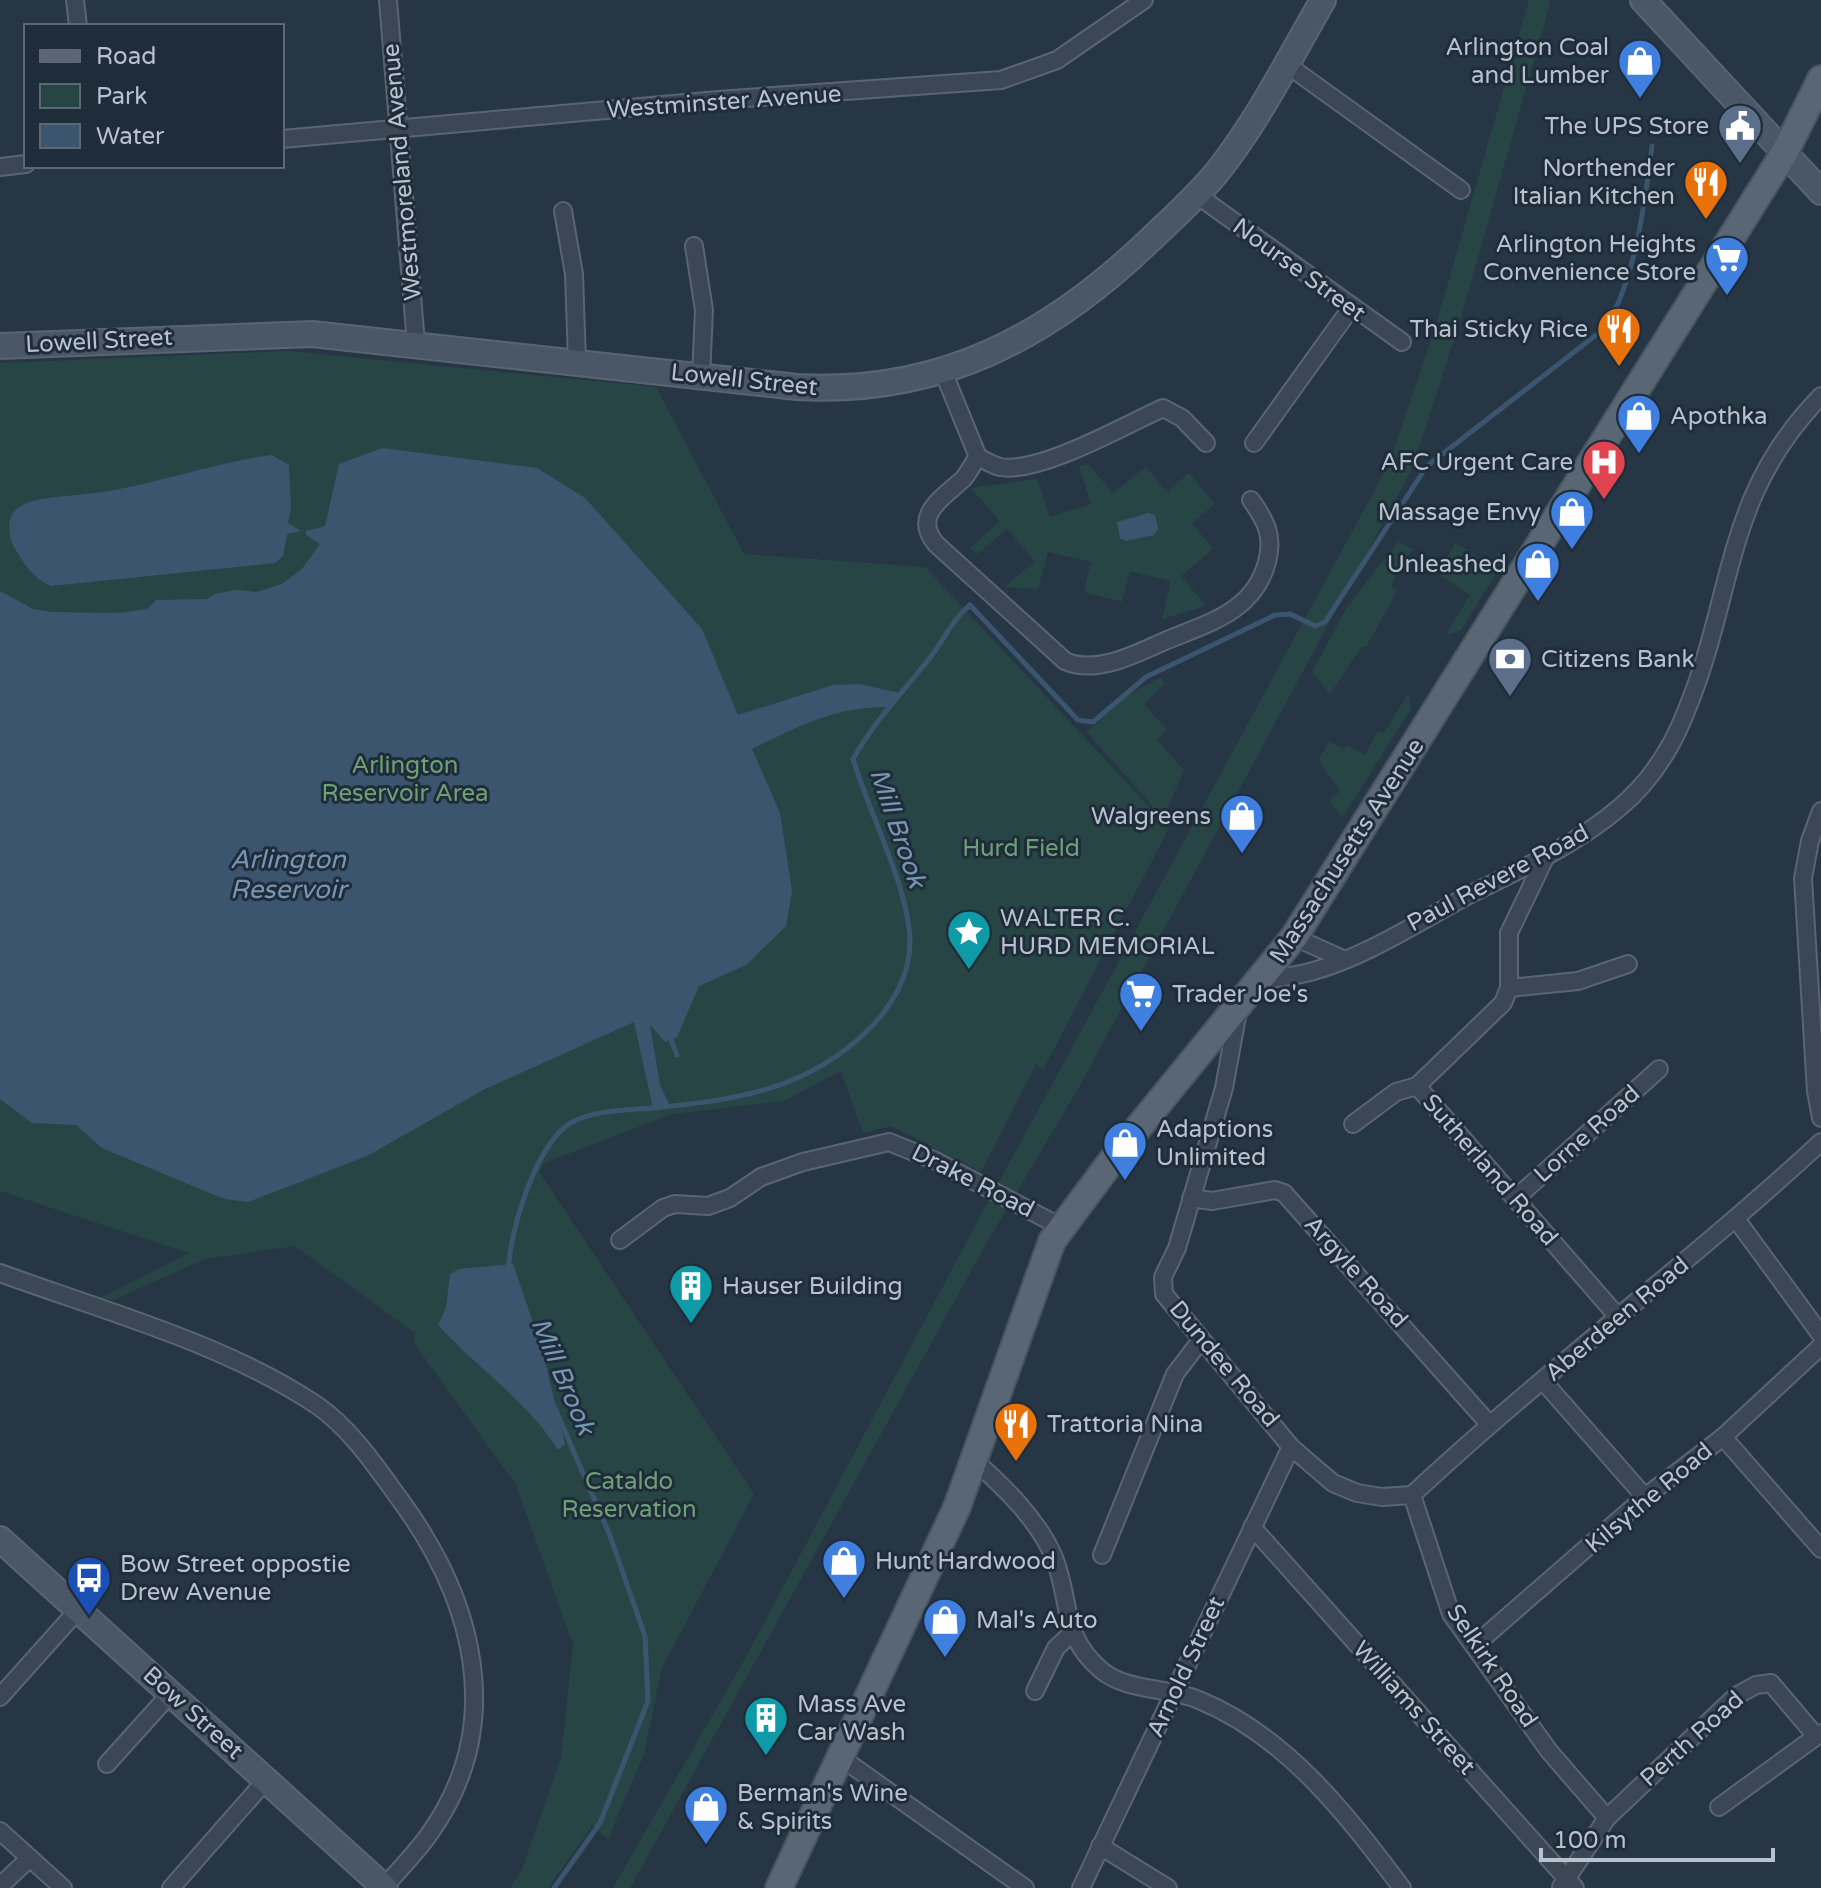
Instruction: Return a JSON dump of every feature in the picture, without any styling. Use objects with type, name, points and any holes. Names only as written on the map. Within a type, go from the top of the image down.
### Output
[{"type":"main road","name":"Lowell Street","points":[[0,346],[312,334],[833,389],[894,383],[943,371],[1004,347],[1075,306],[1197,195],[1236,145],[1323,0]]},
{"type":"main road","points":[[1643,0],[1821,192]]},
{"type":"main road","name":"Massachusetts Avenue","points":[[779,1888],[976,1462],[1042,1262],[1061,1227],[1294,937],[1785,152],[1821,79]]},
{"type":"main road","name":"Bow Street","points":[[0,1539],[384,1888]]},
{"type":"street","points":[[75,0],[78,24]]},
{"type":"street","name":"Westmoreland Avenue","points":[[388,0],[416,344]]},
{"type":"street","name":"Westminster Avenue","points":[[284,139],[1001,80],[1057,60],[1144,0]]},
{"type":"street","points":[[1286,64],[1461,190]]},
{"type":"street","points":[[0,167],[24,164]]},
{"type":"street","name":"Nourse Street","points":[[1197,195],[1402,342]]},
{"type":"street","points":[[563,211],[574,274],[577,362]]},
{"type":"street","points":[[694,246],[704,310],[701,377]]},
{"type":"street","points":[[1254,443],[1351,308]]},
{"type":"street","points":[[943,371],[978,457],[997,466],[1009,467],[1039,461],[1163,408],[1182,418],[1206,443]]},
{"type":"street","name":"Paul Revere Road","points":[[1262,980],[1308,973],[1343,959],[1546,856],[1622,805],[1661,761],[1675,737],[1698,679],[1741,523],[1753,493],[1778,447],[1821,396]]},
{"type":"street","points":[[978,457],[965,476],[931,508],[927,518],[930,535],[1056,654],[1073,665],[1102,665],[1135,654],[1245,604],[1262,580],[1270,541],[1267,524],[1251,500]]},
{"type":"street","points":[[1821,811],[1810,841],[1803,878],[1816,1091],[1821,1118]]},
{"type":"street","points":[[1546,856],[1509,933],[1509,988],[1578,981],[1628,964]]},
{"type":"street","points":[[1294,937],[1343,959]]},
{"type":"street","name":"Sutherland Road","points":[[1509,988],[1503,1003],[1417,1086],[1619,1318]]},
{"type":"street","name":"Dundee Road","points":[[1238,1009],[1224,1088],[1177,1248],[1162,1283],[1167,1298],[1291,1447],[1333,1483],[1357,1493],[1382,1497],[1412,1495]]},
{"type":"street","name":"Lorne Road","points":[[1515,1199],[1659,1069]]},
{"type":"street","points":[[1353,1124],[1396,1092],[1417,1086]]},
{"type":"street","name":"Drake Road","points":[[620,1240],[663,1208],[715,1204],[761,1177],[879,1142],[897,1143],[1061,1227]]},
{"type":"street","name":"Aberdeen Road","points":[[1412,1495],[1489,1424],[1544,1382],[1736,1219],[1821,1142]]},
{"type":"street","name":"Argyle Road","points":[[1191,1198],[1212,1201],[1273,1190],[1284,1193],[1489,1424]]},
{"type":"street","points":[[1736,1219],[1821,1335]]},
{"type":"street","points":[[0,1273],[166,1334],[273,1379],[321,1408],[366,1453],[410,1513],[451,1585],[473,1653],[474,1717],[458,1780],[438,1819],[384,1888]]},
{"type":"street","points":[[1102,1555],[1175,1374],[1201,1340]]},
{"type":"street","name":"Kilsythe Road","points":[[1474,1646],[1645,1497],[1723,1437],[1821,1346]]},
{"type":"street","points":[[1544,1382],[1645,1497]]},
{"type":"street","points":[[1723,1437],[1821,1549]]},
{"type":"street","name":"Arnold Street","points":[[1081,1888],[1291,1447]]},
{"type":"street","points":[[976,1462],[1009,1494],[1048,1546],[1055,1560],[1078,1647],[1112,1677],[1197,1699],[1246,1725],[1292,1759],[1349,1819],[1402,1888]]},
{"type":"street","name":"Selkirk Road","points":[[1412,1495],[1451,1614],[1549,1751],[1607,1818]]},
{"type":"street","name":"Williams Street","points":[[1252,1527],[1567,1884]]},
{"type":"street","points":[[0,1697],[77,1611]]},
{"type":"street","points":[[1035,1691],[1056,1648],[1072,1633]]},
{"type":"street","name":"Perth Road","points":[[1567,1884],[1607,1818],[1736,1696],[1771,1683],[1819,1735]]},
{"type":"street","points":[[107,1764],[171,1693]]},
{"type":"street","points":[[1719,1807],[1819,1735]]},
{"type":"street","points":[[840,1757],[1025,1888]]},
{"type":"street","points":[[171,1888],[267,1779]]},
{"type":"street","points":[[0,1831],[63,1888]]},
{"type":"street","points":[[1100,1846],[1168,1888]]},
{"type":"street","points":[[0,1886],[30,1858]]},
{"type":"green space","points":[[1529,0],[1551,0],[1457,331],[1412,469],[1079,1087],[986,1244],[630,1888],[613,1888],[746,1657],[967,1241],[1377,486],[1395,447],[1436,325]]},
{"type":"green space","name":"Arlington Reservoir Area","points":[[288,351],[656,387],[744,554],[925,567],[1169,828],[1043,1070],[1036,1064],[981,1172],[891,1126],[863,1133],[841,1071],[784,1101],[672,1114],[544,1163],[539,1172],[754,1494],[662,1668],[644,1754],[608,1839],[592,1826],[548,1888],[510,1888],[522,1869],[561,1758],[573,1645],[516,1485],[414,1343],[415,1333],[295,1246],[205,1259],[113,1300],[100,1298],[189,1253],[0,1191],[0,363]]},
{"type":"green space","points":[[1088,464],[1113,493],[1146,467],[1167,492],[1189,473],[1215,504],[1192,523],[1213,549],[1181,576],[1206,606],[1162,619],[1171,581],[1130,571],[1122,602],[1084,592],[1091,562],[1048,552],[1038,589],[1005,587],[1035,561],[1007,529],[977,554],[970,548],[1000,521],[971,488],[1037,479],[1050,517],[1091,504],[1079,466]]},
{"type":"green space","points":[[1398,542],[1413,549],[1398,569],[1391,587],[1397,591],[1366,647],[1361,647],[1330,694],[1312,673],[1347,607]]},
{"type":"green space","points":[[1456,543],[1491,565],[1499,552],[1507,556],[1461,630],[1446,635],[1470,595],[1424,564],[1429,558],[1442,565]]},
{"type":"green space","points":[[1161,677],[1165,683],[1144,704],[1167,730],[1157,740],[1184,770],[1163,818],[1087,732],[1127,696]]},
{"type":"green space","points":[[1408,694],[1411,709],[1342,818],[1329,801],[1341,791],[1318,760],[1329,742],[1344,749],[1347,745],[1365,755],[1378,731],[1384,733]]},
{"type":"water","name":"Arlington Reservoir","points":[[382,448],[537,468],[585,498],[702,629],[738,715],[833,685],[860,684],[899,693],[889,707],[835,714],[802,725],[752,749],[780,813],[792,891],[786,926],[746,965],[699,986],[677,1037],[665,1042],[650,1025],[660,1085],[670,1106],[653,1108],[634,1022],[485,1089],[367,1156],[248,1202],[224,1199],[102,1148],[76,1125],[32,1123],[0,1099],[0,591],[33,609],[119,613],[147,609],[156,600],[207,599],[215,594],[236,590],[257,592],[282,584],[302,569],[320,544],[306,535],[306,531],[325,526],[339,464]]},
{"type":"water","points":[[272,455],[289,465],[291,508],[288,523],[301,531],[287,534],[283,556],[275,563],[51,586],[30,570],[12,542],[9,531],[11,516],[18,508],[31,502],[103,492]]},
{"type":"water","points":[[1148,513],[1155,515],[1158,529],[1154,535],[1126,541],[1120,538],[1117,522]]},
{"type":"water","points":[[513,1264],[542,1349],[565,1444],[558,1450],[517,1400],[438,1325],[446,1308],[450,1274],[459,1269]]},
{"type":"waterway","name":"Mill Brook","points":[[508,1271],[519,1214],[534,1173],[553,1139],[573,1121],[620,1110],[742,1096],[796,1079],[846,1050],[885,1011],[907,967],[910,943],[908,922],[896,876],[853,759],[963,611],[970,605],[1078,720],[1093,722],[1146,677],[1275,615],[1290,614],[1315,626],[1325,622],[1427,466],[1605,328],[1631,265],[1652,146]]},
{"type":"waterway","points":[[671,1040],[677,1055]]},
{"type":"waterway","name":"Mill Brook","points":[[554,1406],[609,1533],[645,1636],[648,1701],[600,1823],[554,1888]]},
{"type":"place","name":"Arlington Coal and Lumber","points":[[1640,100]]},
{"type":"place","name":"The UPS Store","points":[[1740,165]]},
{"type":"place","name":"Northender Italian Kitchen","points":[[1706,221]]},
{"type":"place","name":"Arlington Heights Convenience Store","points":[[1727,297]]},
{"type":"place","name":"Thai Sticky Rice","points":[[1619,368]]},
{"type":"place","name":"Apothka","points":[[1639,455]]},
{"type":"place","name":"AFC Urgent Care","points":[[1604,501]]},
{"type":"place","name":"Massage Envy","points":[[1572,551]]},
{"type":"place","name":"Unleashed","points":[[1538,603]]},
{"type":"place","name":"Citizens Bank","points":[[1510,698]]},
{"type":"place","name":"Walgreens","points":[[1242,855]]},
{"type":"place","name":"WALTER C. HURD MEMORIAL","points":[[969,971]]},
{"type":"place","name":"Trader Joe's","points":[[1141,1033]]},
{"type":"place","name":"Adaptions Unlimited","points":[[1125,1182]]},
{"type":"place","name":"Hauser Building","points":[[691,1325]]},
{"type":"place","name":"Trattoria Nina","points":[[1016,1463]]},
{"type":"place","name":"Hunt Hardwood","points":[[844,1600]]},
{"type":"place","name":"Bow Street oppostie Drew Avenue","points":[[89,1617]]},
{"type":"place","name":"Mal's Auto","points":[[945,1659]]},
{"type":"place","name":"Mass Ave Car Wash","points":[[766,1757]]},
{"type":"place","name":"Berman's Wine & Spirits","points":[[706,1846]]},
{"type":"park label","name":"Hurd Field","points":[[1021,848]]},
{"type":"park label","name":"Cataldo Reservation","points":[[629,1495]]}]
